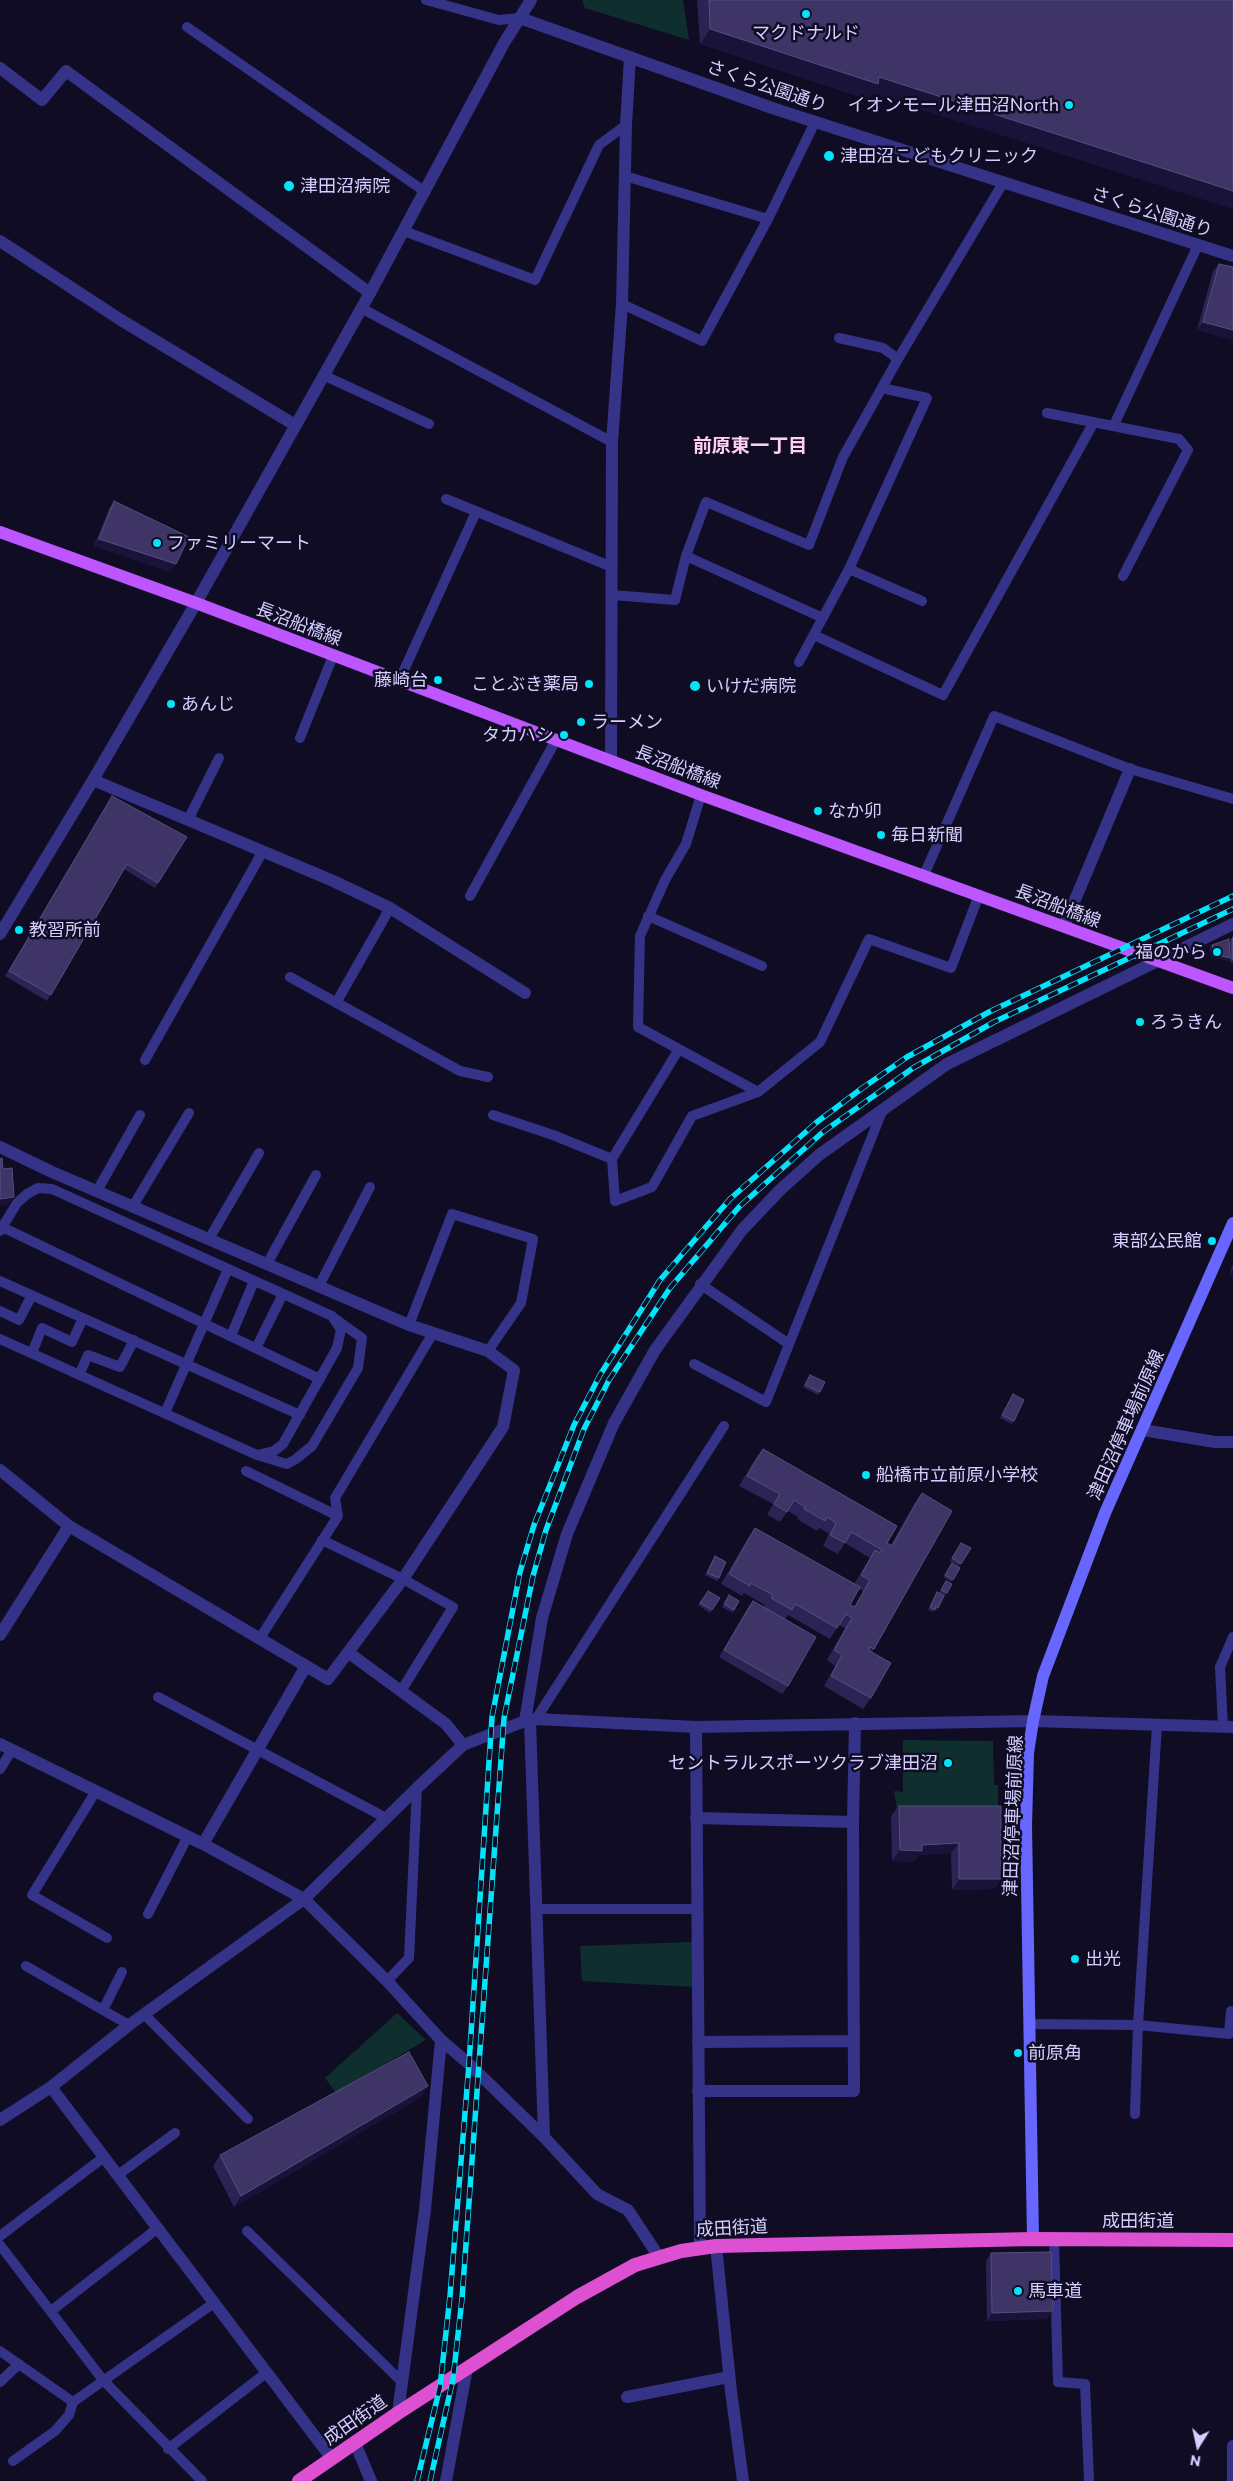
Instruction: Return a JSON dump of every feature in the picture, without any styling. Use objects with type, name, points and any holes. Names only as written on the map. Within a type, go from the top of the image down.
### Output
[{"type":"highway","name":"成田街道","points":[[299,2481],[398,2413],[607,2279],[635,2265],[659,2257],[716,2246],[1033,2239],[1233,2240]]},
{"type":"main road","name":"長沼船橋線","points":[[0,532],[196,603],[399,681],[611,759],[701,795],[1064,926],[1156,962],[1233,988]]},
{"type":"main road","name":"津田沼停車場前原線","points":[[1033,2239],[1026,1824],[1028,1753],[1034,1721],[1043,1676],[1105,1513],[1233,1223]]},
{"type":"street","points":[[0,934],[93,780],[196,603],[370,293],[504,43],[531,0]]},
{"type":"street","name":"さくら公園通り","points":[[520,18],[815,122],[1233,256]]},
{"type":"street","points":[[611,759],[612,442],[622,304],[626,124],[630,57]]},
{"type":"street","points":[[0,68],[42,100],[66,71],[370,293]]},
{"type":"street","points":[[0,241],[121,320],[295,425]]},
{"type":"street","points":[[1064,926],[1130,769]]},
{"type":"street","points":[[93,780],[331,880],[390,908],[525,993]]},
{"type":"street","points":[[544,2137],[530,1720],[542,1618],[567,1534],[614,1424],[655,1350],[700,1284],[742,1230],[780,1190],[819,1156],[947,1064],[1233,924]]},
{"type":"street","points":[[0,1147],[97,1191],[409,1325],[488,1351],[514,1370],[503,1427],[404,1579],[328,1679],[69,1526],[0,1470]]},
{"type":"street","points":[[1143,1430],[1214,1442],[1233,1442]]},
{"type":"street","points":[[0,1635],[69,1526]]},
{"type":"street","points":[[349,1653],[446,1724],[463,1746]]},
{"type":"street","points":[[202,1844],[306,1666]]},
{"type":"street","points":[[0,2120],[50,2087],[129,2025],[304,1899],[417,1788],[463,1746],[530,1720],[696,1727],[1034,1721],[1228,1727]]},
{"type":"street","points":[[698,2091],[854,2091],[853,1822],[855,1723]]},
{"type":"street","points":[[696,1727],[700,2248]]},
{"type":"street","points":[[0,1744],[188,1836],[304,1899],[387,1981],[441,2040],[469,2064],[544,2137],[597,2194],[628,2210],[659,2257]]},
{"type":"street","points":[[696,1818],[853,1822]]},
{"type":"street","points":[[398,2413],[425,2210],[441,2040]]},
{"type":"street","points":[[698,2042],[854,2041]]},
{"type":"street","points":[[50,2087],[332,2459]]},
{"type":"street","points":[[716,2246],[729,2377],[743,2481]]},
{"type":"street","points":[[446,2481],[467,2368]]},
{"type":"street","points":[[627,2397],[729,2377]]},
{"type":"street","points":[[355,2443],[371,2481]]},
{"type":"street","points":[[1233,2446],[1233,2481]]},
{"type":"lane","points":[[426,0],[499,20],[520,18]]},
{"type":"lane","points":[[187,27],[424,191]]},
{"type":"lane","points":[[622,304],[702,341],[768,219],[815,122]]},
{"type":"lane","points":[[404,231],[535,280],[599,144],[626,124]]},
{"type":"lane","points":[[625,176],[768,219]]},
{"type":"lane","points":[[612,595],[675,600],[686,556],[706,502],[809,545],[843,457],[898,359],[1004,183]]},
{"type":"lane","points":[[1114,425],[1198,245]]},
{"type":"lane","points":[[361,308],[612,442]]},
{"type":"lane","points":[[839,338],[883,348],[898,359]]},
{"type":"lane","points":[[323,376],[428,424]]},
{"type":"lane","points":[[799,662],[848,569],[927,398],[882,388]]},
{"type":"lane","points":[[1047,413],[1179,439],[1188,450],[1123,576]]},
{"type":"lane","points":[[814,635],[943,695],[1094,422]]},
{"type":"lane","points":[[446,499],[612,567]]},
{"type":"lane","points":[[399,681],[476,512]]},
{"type":"lane","points":[[686,556],[823,618]]},
{"type":"lane","points":[[848,569],[922,601]]},
{"type":"lane","points":[[300,738],[333,656]]},
{"type":"lane","points":[[924,875],[994,716],[1130,769],[1233,800]]},
{"type":"lane","points":[[470,896],[556,740]]},
{"type":"lane","points":[[188,820],[219,758]]},
{"type":"lane","points":[[701,795],[686,844],[665,880],[640,936],[638,1027],[758,1092]]},
{"type":"lane","points":[[146,1060],[263,851]]},
{"type":"lane","points":[[679,1049],[612,1159],[615,1201],[652,1187],[692,1116],[758,1092],[820,1042],[869,939],[951,968],[979,895]]},
{"type":"lane","points":[[336,1003],[390,908]]},
{"type":"lane","points":[[648,916],[762,966]]},
{"type":"lane","points":[[290,977],[460,1071],[488,1077]]},
{"type":"lane","points":[[694,1364],[766,1402],[883,1109]]},
{"type":"lane","points":[[132,1206],[189,1113]]},
{"type":"lane","points":[[97,1191],[140,1115]]},
{"type":"lane","points":[[493,1115],[553,1134],[612,1159]]},
{"type":"lane","points":[[209,1239],[259,1153]]},
{"type":"lane","points":[[267,1264],[316,1175]]},
{"type":"lane","points":[[319,1286],[370,1187]]},
{"type":"lane","points":[[0,1339],[258,1455],[287,1464],[296,1460],[312,1446],[358,1368],[362,1338],[332,1316],[52,1189],[38,1188],[13,1201],[1,1229],[205,1323],[320,1379]]},
{"type":"lane","points":[[409,1325],[452,1214],[533,1239],[521,1303],[488,1351]]},
{"type":"lane","points":[[165,1413],[228,1269]]},
{"type":"lane","points":[[0,1280],[300,1415]]},
{"type":"lane","points":[[231,1336],[254,1281]]},
{"type":"lane","points":[[700,1284],[789,1344]]},
{"type":"lane","points":[[256,1348],[283,1294]]},
{"type":"lane","points":[[0,1311],[19,1320],[32,1295]]},
{"type":"lane","points":[[258,1455],[274,1451],[283,1444],[337,1348],[341,1330],[332,1316]]},
{"type":"lane","points":[[32,1354],[42,1328],[72,1342],[83,1318]]},
{"type":"lane","points":[[260,1638],[338,1516],[335,1498],[433,1333]]},
{"type":"lane","points":[[79,1375],[88,1355],[120,1367],[134,1340]]},
{"type":"lane","points":[[530,1720],[724,1426]]},
{"type":"lane","points":[[246,1471],[338,1516]]},
{"type":"lane","points":[[322,1540],[404,1579],[453,1607],[401,1691]]},
{"type":"lane","points":[[1228,1727],[1220,1666],[1233,1637]]},
{"type":"lane","points":[[158,1697],[386,1818]]},
{"type":"lane","points":[[1135,2114],[1138,2025],[1157,1725]]},
{"type":"lane","points":[[0,1769],[12,1750]]},
{"type":"lane","points":[[387,1981],[410,1958],[417,1788]]},
{"type":"lane","points":[[96,1791],[32,1895],[107,1938]]},
{"type":"lane","points":[[148,1914],[188,1836]]},
{"type":"lane","points":[[536,1909],[697,1909]]},
{"type":"lane","points":[[26,1966],[129,2025]]},
{"type":"lane","points":[[103,2010],[122,1972]]},
{"type":"lane","points":[[1030,2024],[1138,2025],[1229,2034],[1231,2011]]},
{"type":"lane","points":[[145,2015],[248,2119]]},
{"type":"lane","points":[[118,2175],[175,2134]]},
{"type":"lane","points":[[0,2236],[104,2157]]},
{"type":"lane","points":[[50,2311],[158,2228]]},
{"type":"lane","points":[[247,2231],[401,2381]]},
{"type":"lane","points":[[1054,2239],[1058,2382],[1085,2384],[1089,2481]]},
{"type":"lane","points":[[0,2245],[103,2380],[202,2481]]},
{"type":"lane","points":[[13,2461],[55,2432],[69,2415],[73,2402],[214,2303]]},
{"type":"lane","points":[[0,2351],[73,2402]]},
{"type":"lane","points":[[0,2382],[19,2364]]},
{"type":"lane","points":[[168,2448],[266,2373]]},
{"type":"green space","points":[[582,0],[683,0],[689,40],[585,8]]},
{"type":"green space","name":"セントラルスポーツクラブ津田沼","points":[[903,1740],[993,1741],[994,1785],[998,1785],[998,1808],[897,1810],[894,1791],[903,1792]]},
{"type":"green space","points":[[692,1942],[694,1987],[582,1981],[580,1946]]},
{"type":"green space","points":[[397,2013],[426,2040],[336,2093],[325,2078]]},
{"type":"building","name":"イオンモール津田沼North","points":[[709,0],[1233,0],[1233,191],[879,77],[878,84],[710,29]]},
{"type":"building","points":[[1219,264],[1233,267],[1233,330],[1203,322]]},
{"type":"building","points":[[114,501],[189,537],[176,564],[99,539]]},
{"type":"building","points":[[112,796],[187,837],[158,883],[127,864],[51,995],[9,971]]},
{"type":"building","points":[[1233,937],[1233,960],[1232,938]]},
{"type":"building","points":[[1229,939],[1230,958],[1214,954],[1212,945]]},
{"type":"building","points":[[2,1158],[3,1169],[12,1168],[14,1197],[0,1199],[0,1159]]},
{"type":"building","points":[[810,1375],[825,1382],[820,1392],[805,1385]]},
{"type":"building","points":[[1013,1394],[1024,1400],[1014,1421],[1002,1415]]},
{"type":"building","points":[[763,1449],[897,1526],[887,1543],[892,1546],[922,1493],[952,1511],[874,1649],[870,1647],[868,1650],[891,1663],[871,1698],[831,1676],[842,1655],[834,1650],[852,1618],[846,1614],[837,1628],[795,1604],[792,1610],[771,1598],[773,1595],[751,1583],[750,1586],[729,1574],[755,1528],[860,1587],[850,1605],[855,1607],[870,1580],[861,1575],[875,1550],[880,1553],[882,1550],[851,1532],[845,1543],[830,1535],[836,1523],[827,1517],[825,1521],[804,1509],[805,1507],[794,1500],[787,1512],[774,1504],[780,1494],[747,1476]]},
{"type":"building","points":[[961,1543],[971,1548],[961,1564],[952,1558]]},
{"type":"building","points":[[715,1556],[726,1562],[719,1578],[707,1573]]},
{"type":"building","points":[[952,1563],[960,1568],[953,1580],[945,1575]]},
{"type":"building","points":[[946,1581],[952,1584],[947,1593],[941,1590]]},
{"type":"building","points":[[708,1591],[720,1598],[712,1610],[700,1603]]},
{"type":"building","points":[[937,1592],[944,1596],[935,1610],[930,1607]]},
{"type":"building","points":[[729,1595],[739,1601],[734,1610],[724,1604]]},
{"type":"building","points":[[753,1601],[816,1637],[788,1686],[724,1650]]},
{"type":"building","name":"セントラルスポーツクラブ津田沼","points":[[899,1806],[1001,1806],[1001,1879],[959,1879],[959,1843],[922,1845],[922,1851],[900,1850]]},
{"type":"building","points":[[409,2052],[428,2086],[241,2196],[220,2155]]},
{"type":"building","points":[[1051,2252],[1053,2311],[992,2313],[991,2253]]},
{"type":"railway","points":[[417,2481],[440,2387],[450,2296],[469,2064],[492,1717],[520,1572],[534,1525],[574,1425],[600,1375],[660,1280],[730,1199],[817,1122],[907,1057],[989,1012],[1233,896]]},
{"type":"railway","points":[[430,2481],[453,2379],[462,2299],[504,1718],[533,1576],[546,1530],[584,1429],[609,1380],[670,1288],[739,1207],[823,1132],[913,1068],[994,1022],[1233,909]]},
{"type":"place","name":"マクドナルド","points":[[806,14]]},
{"type":"place","name":"イオンモール津田沼North","points":[[1069,105]]},
{"type":"place","name":"津田沼こどもクリニック","points":[[829,156]]},
{"type":"place","name":"津田沼病院","points":[[289,186]]},
{"type":"place","name":"ファミリーマート","points":[[157,543]]},
{"type":"place","name":"藤崎台","points":[[438,680]]},
{"type":"place","name":"ことぶき薬局","points":[[589,684]]},
{"type":"place","name":"いけだ病院","points":[[695,686]]},
{"type":"place","name":"あんじ","points":[[171,704]]},
{"type":"place","name":"ラーメン","points":[[581,722]]},
{"type":"place","name":"タカハシ","points":[[564,735]]},
{"type":"place","name":"なか卯","points":[[818,811]]},
{"type":"place","name":"毎日新聞","points":[[881,835]]},
{"type":"place","name":"教習所前","points":[[19,930]]},
{"type":"place","name":"福のから","points":[[1217,952]]},
{"type":"place","name":"ろうきん","points":[[1140,1022]]},
{"type":"place","name":"東部公民館","points":[[1212,1241]]},
{"type":"place","name":"船橋市立前原小学校","points":[[866,1475]]},
{"type":"place","name":"セントラルスポーツクラブ津田沼","points":[[948,1763]]},
{"type":"place","name":"出光","points":[[1075,1959]]},
{"type":"place","name":"前原角","points":[[1018,2053]]},
{"type":"place","name":"馬車道","points":[[1018,2291]]},
{"type":"district","name":"前原東一丁目","points":[[750,446]]}]
